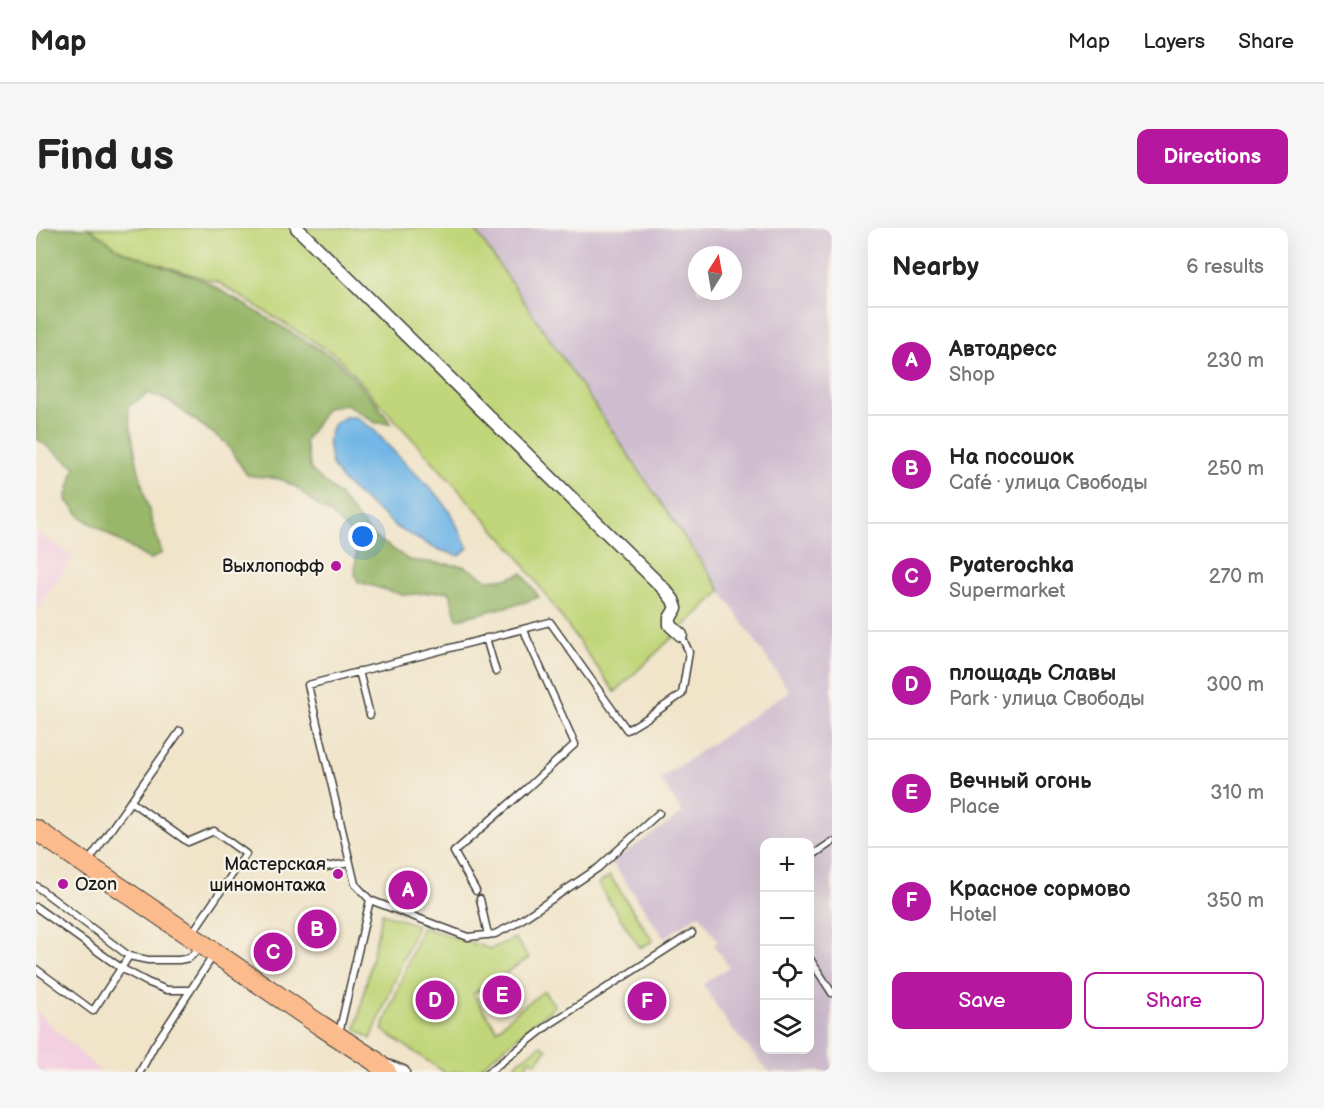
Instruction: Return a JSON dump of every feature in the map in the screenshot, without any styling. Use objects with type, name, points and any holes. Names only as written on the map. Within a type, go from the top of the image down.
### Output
[{"type":"main road","points":[[36,831],[381,1066]]},
{"type":"street","points":[[297,228],[665,590],[674,600],[676,608],[670,618],[670,625],[681,635]]},
{"type":"street","points":[[381,1066],[404,1072]]},
{"type":"lane","points":[[659,813],[598,868],[515,924],[495,934],[468,937],[370,900],[355,884],[308,685],[550,622],[627,729],[682,694],[689,652],[681,635]]},
{"type":"lane","points":[[476,891],[454,852],[575,744],[524,628]]},
{"type":"lane","points":[[486,638],[496,672]]},
{"type":"lane","points":[[359,671],[370,715]]},
{"type":"lane","points":[[86,865],[180,731]]},
{"type":"lane","points":[[130,801],[188,842],[214,831],[246,854],[203,945],[190,990],[140,1072]]},
{"type":"lane","points":[[814,854],[832,842]]},
{"type":"lane","points":[[326,867],[350,863]]},
{"type":"lane","points":[[36,886],[129,956],[148,960],[179,960],[189,958],[203,945]]},
{"type":"lane","points":[[480,899],[488,935]]},
{"type":"lane","points":[[339,1037],[370,900]]},
{"type":"lane","points":[[36,907],[121,968],[167,990],[190,990]]},
{"type":"lane","points":[[489,1072],[550,1024],[692,933]]},
{"type":"lane","points":[[36,969],[93,1011],[129,956]]},
{"type":"lane","points":[[814,965],[832,993]]},
{"type":"shaded area","points":[[474,228],[832,228],[832,1072],[770,1072],[730,1027],[703,984],[729,967],[714,945],[718,941],[699,914],[664,938],[612,862],[683,813],[660,779],[789,691]]},
{"type":"shaded area","points":[[36,531],[73,557],[36,613]]},
{"type":"shaded area","points":[[36,1011],[101,1072],[36,1072]]},
{"type":"green space","points":[[36,228],[89,228],[122,251],[205,281],[336,359],[373,399],[391,423],[376,423],[346,404],[327,408],[305,441],[311,470],[339,495],[371,534],[409,560],[464,566],[488,580],[509,578],[522,573],[539,597],[457,619],[449,591],[404,595],[358,582],[355,574],[357,540],[330,513],[319,507],[296,487],[280,479],[247,475],[226,443],[170,402],[149,393],[128,407],[141,481],[162,553],[150,560],[82,518],[66,499],[75,467],[36,438]]},
{"type":"green space","points":[[46,228],[474,228],[721,591],[615,692],[514,551],[337,356],[219,283]]},
{"type":"green space","points":[[610,876],[653,941],[640,948],[598,884]]},
{"type":"green space","points":[[382,913],[417,925],[371,1039],[356,1029]]},
{"type":"green space","points":[[422,927],[491,949],[515,938],[529,958],[473,994],[497,1030],[511,1016],[544,991],[555,1006],[475,1072],[444,1072],[382,1030]]},
{"type":"green space","points":[[542,1045],[547,1049],[536,1063],[530,1059],[523,1072],[508,1072],[520,1060]]},
{"type":"water","points":[[345,417],[356,417],[373,429],[441,499],[468,548],[459,556],[434,548],[396,527],[341,479],[332,465],[328,442],[333,425]]},
{"type":"place","name":"Выхлопофф","points":[[336,566]]},
{"type":"place","name":"Мастерская шиномонтажа","points":[[338,874]]},
{"type":"place","name":"Ozon","points":[[63,884]]},
{"type":"place","name":"Автодресс","points":[[408,890]]},
{"type":"place","name":"На посошок","points":[[317,929]]},
{"type":"place","name":"Pyaterochka","points":[[273,952]]},
{"type":"place","name":"Вечный огонь","points":[[502,995]]},
{"type":"place","name":"площадь Славы","points":[[435,1000]]},
{"type":"place","name":"Красное сормово","points":[[647,1001]]}]
